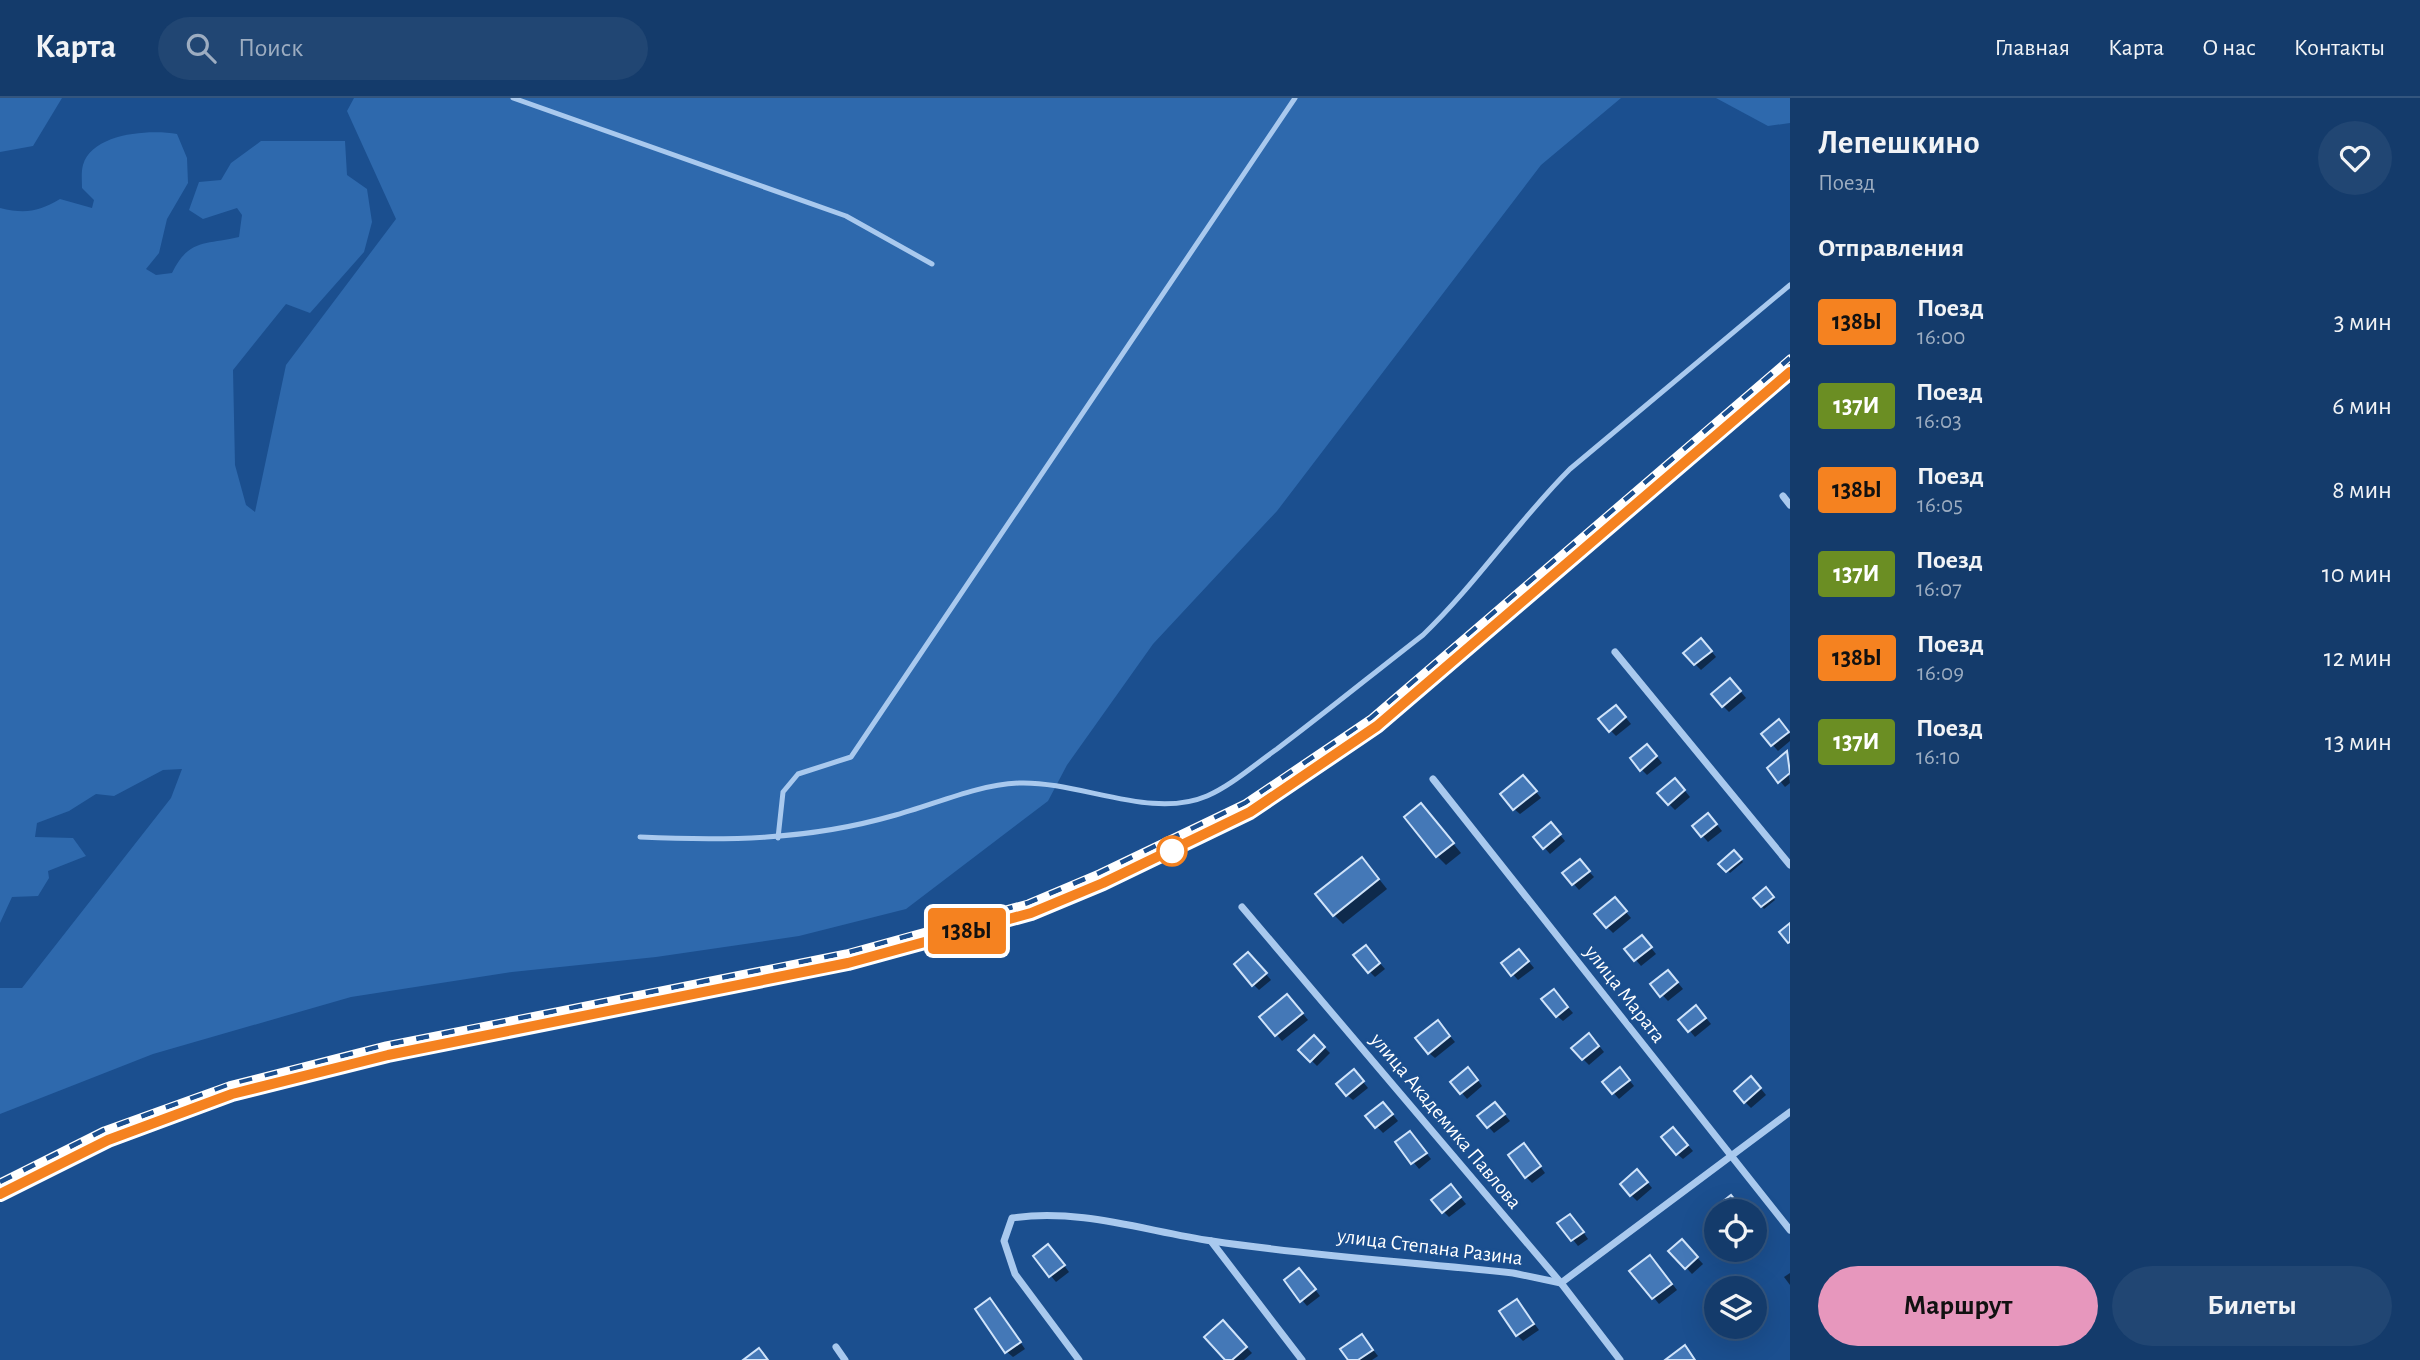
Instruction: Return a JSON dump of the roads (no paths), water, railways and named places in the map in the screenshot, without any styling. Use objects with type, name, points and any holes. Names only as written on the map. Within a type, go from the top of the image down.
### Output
[{"type":"street","points":[[1783,496],[1790,505]]},
{"type":"street","points":[[1615,652],[1790,865]]},
{"type":"street","name":"улица Марата","points":[[1433,779],[1790,1230]]},
{"type":"street","name":"улица Академика Павлова","points":[[1242,907],[1561,1283],[1620,1360]]},
{"type":"street","points":[[1561,1283],[1732,1158],[1790,1112]]},
{"type":"street","name":"улица Степана Разина","points":[[1079,1360],[1015,1274],[1004,1241],[1012,1218],[1033,1215],[1094,1218],[1211,1241],[1513,1273],[1561,1283]]},
{"type":"street","points":[[1211,1241],[1302,1360]]},
{"type":"street","points":[[836,1347],[845,1360]]},
{"type":"lane","points":[[513,98],[846,216],[932,264]]},
{"type":"lane","points":[[778,838],[783,792],[798,774],[851,757],[1295,98]]},
{"type":"lane","points":[[640,837],[728,841],[778,838],[892,817],[941,799],[1015,783],[1045,783],[1138,803],[1163,804],[1188,802],[1229,784],[1423,635],[1443,615],[1539,500],[1570,468],[1790,285]]},
{"type":"railway","points":[[0,1182],[104,1130],[229,1085],[386,1045],[846,953],[1028,903],[1099,873],[1245,803],[1371,718],[1790,358]]},
{"type":"railway","points":[[1767,391],[1790,372]]},
{"type":"train","name":"138Ы","points":[[0,1194],[108,1140],[232,1094],[388,1055],[848,963],[1031,913],[1103,883],[1250,812],[1315,771],[1377,726],[1684,460],[1790,372]]}]
